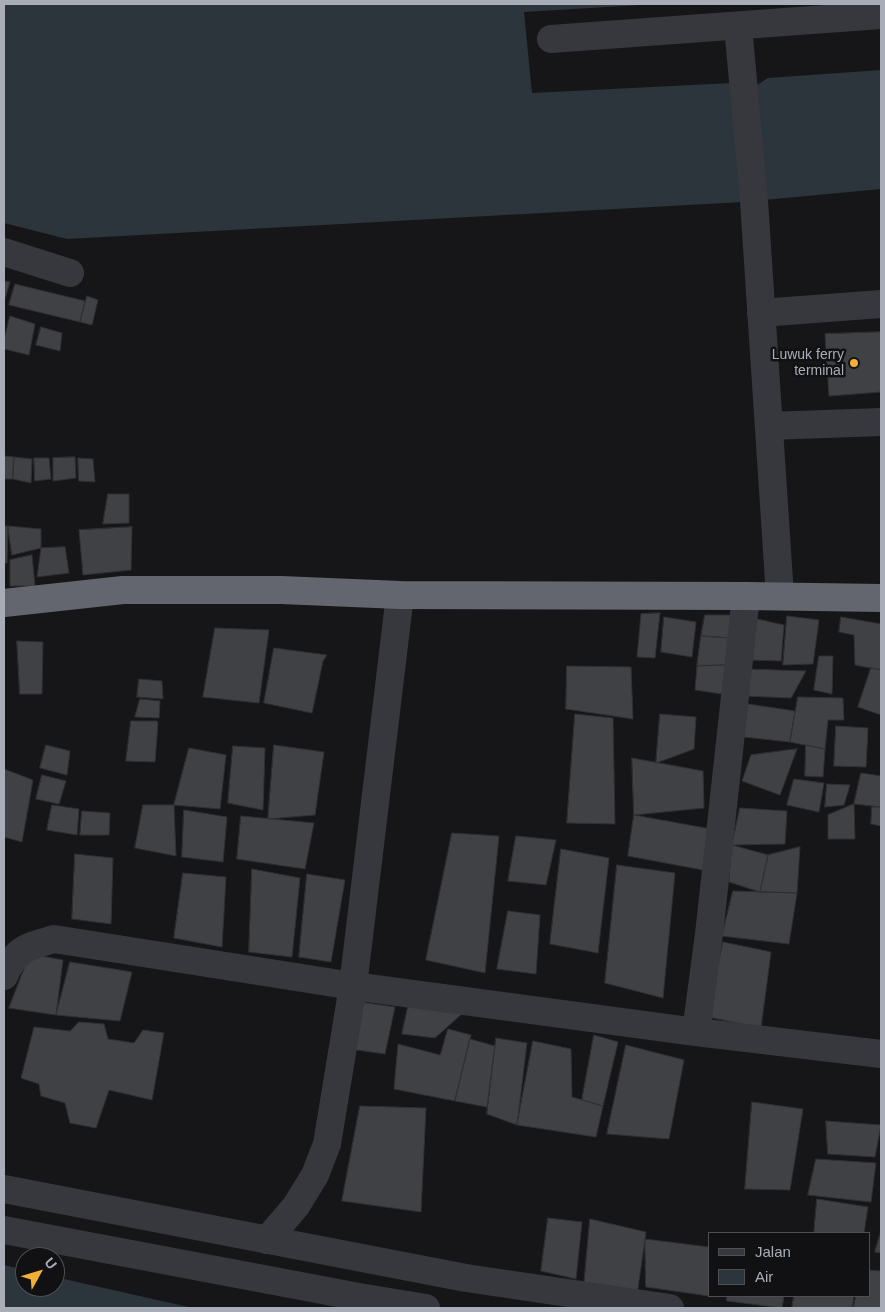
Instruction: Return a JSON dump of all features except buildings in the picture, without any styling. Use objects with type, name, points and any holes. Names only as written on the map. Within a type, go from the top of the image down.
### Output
[{"type":"highway","points":[[4,603],[123,590],[281,590],[400,595],[881,598]]},
{"type":"street","points":[[551,39],[738,26],[870,12]]},
{"type":"street","points":[[738,26],[754,201],[780,596]]},
{"type":"street","points":[[4,252],[70,273]]},
{"type":"street","points":[[761,313],[881,304]]},
{"type":"street","points":[[769,426],[881,422]]},
{"type":"street","points":[[267,1240],[296,1206],[315,1175],[327,1144],[354,986],[400,595]]},
{"type":"street","points":[[696,1032],[710,924],[746,596]]},
{"type":"street","points":[[4,976],[10,963],[24,947],[54,939],[354,986],[696,1032],[881,1054]]},
{"type":"street","points":[[4,1189],[466,1278],[670,1308]]},
{"type":"street","points":[[4,1230],[426,1308]]},
{"type":"water","points":[[4,4],[881,4],[881,189],[743,202],[67,239],[4,223]]},
{"type":"water","points":[[4,1265],[15,1268],[15,1297],[65,1297],[65,1279],[193,1308],[4,1308]]},
{"type":"pier","points":[[657,4],[881,4],[881,70],[768,78],[757,85],[767,200],[732,83],[532,93],[524,12]]},
{"type":"place","name":"Luwuk ferry terminal","points":[[854,363]]}]
